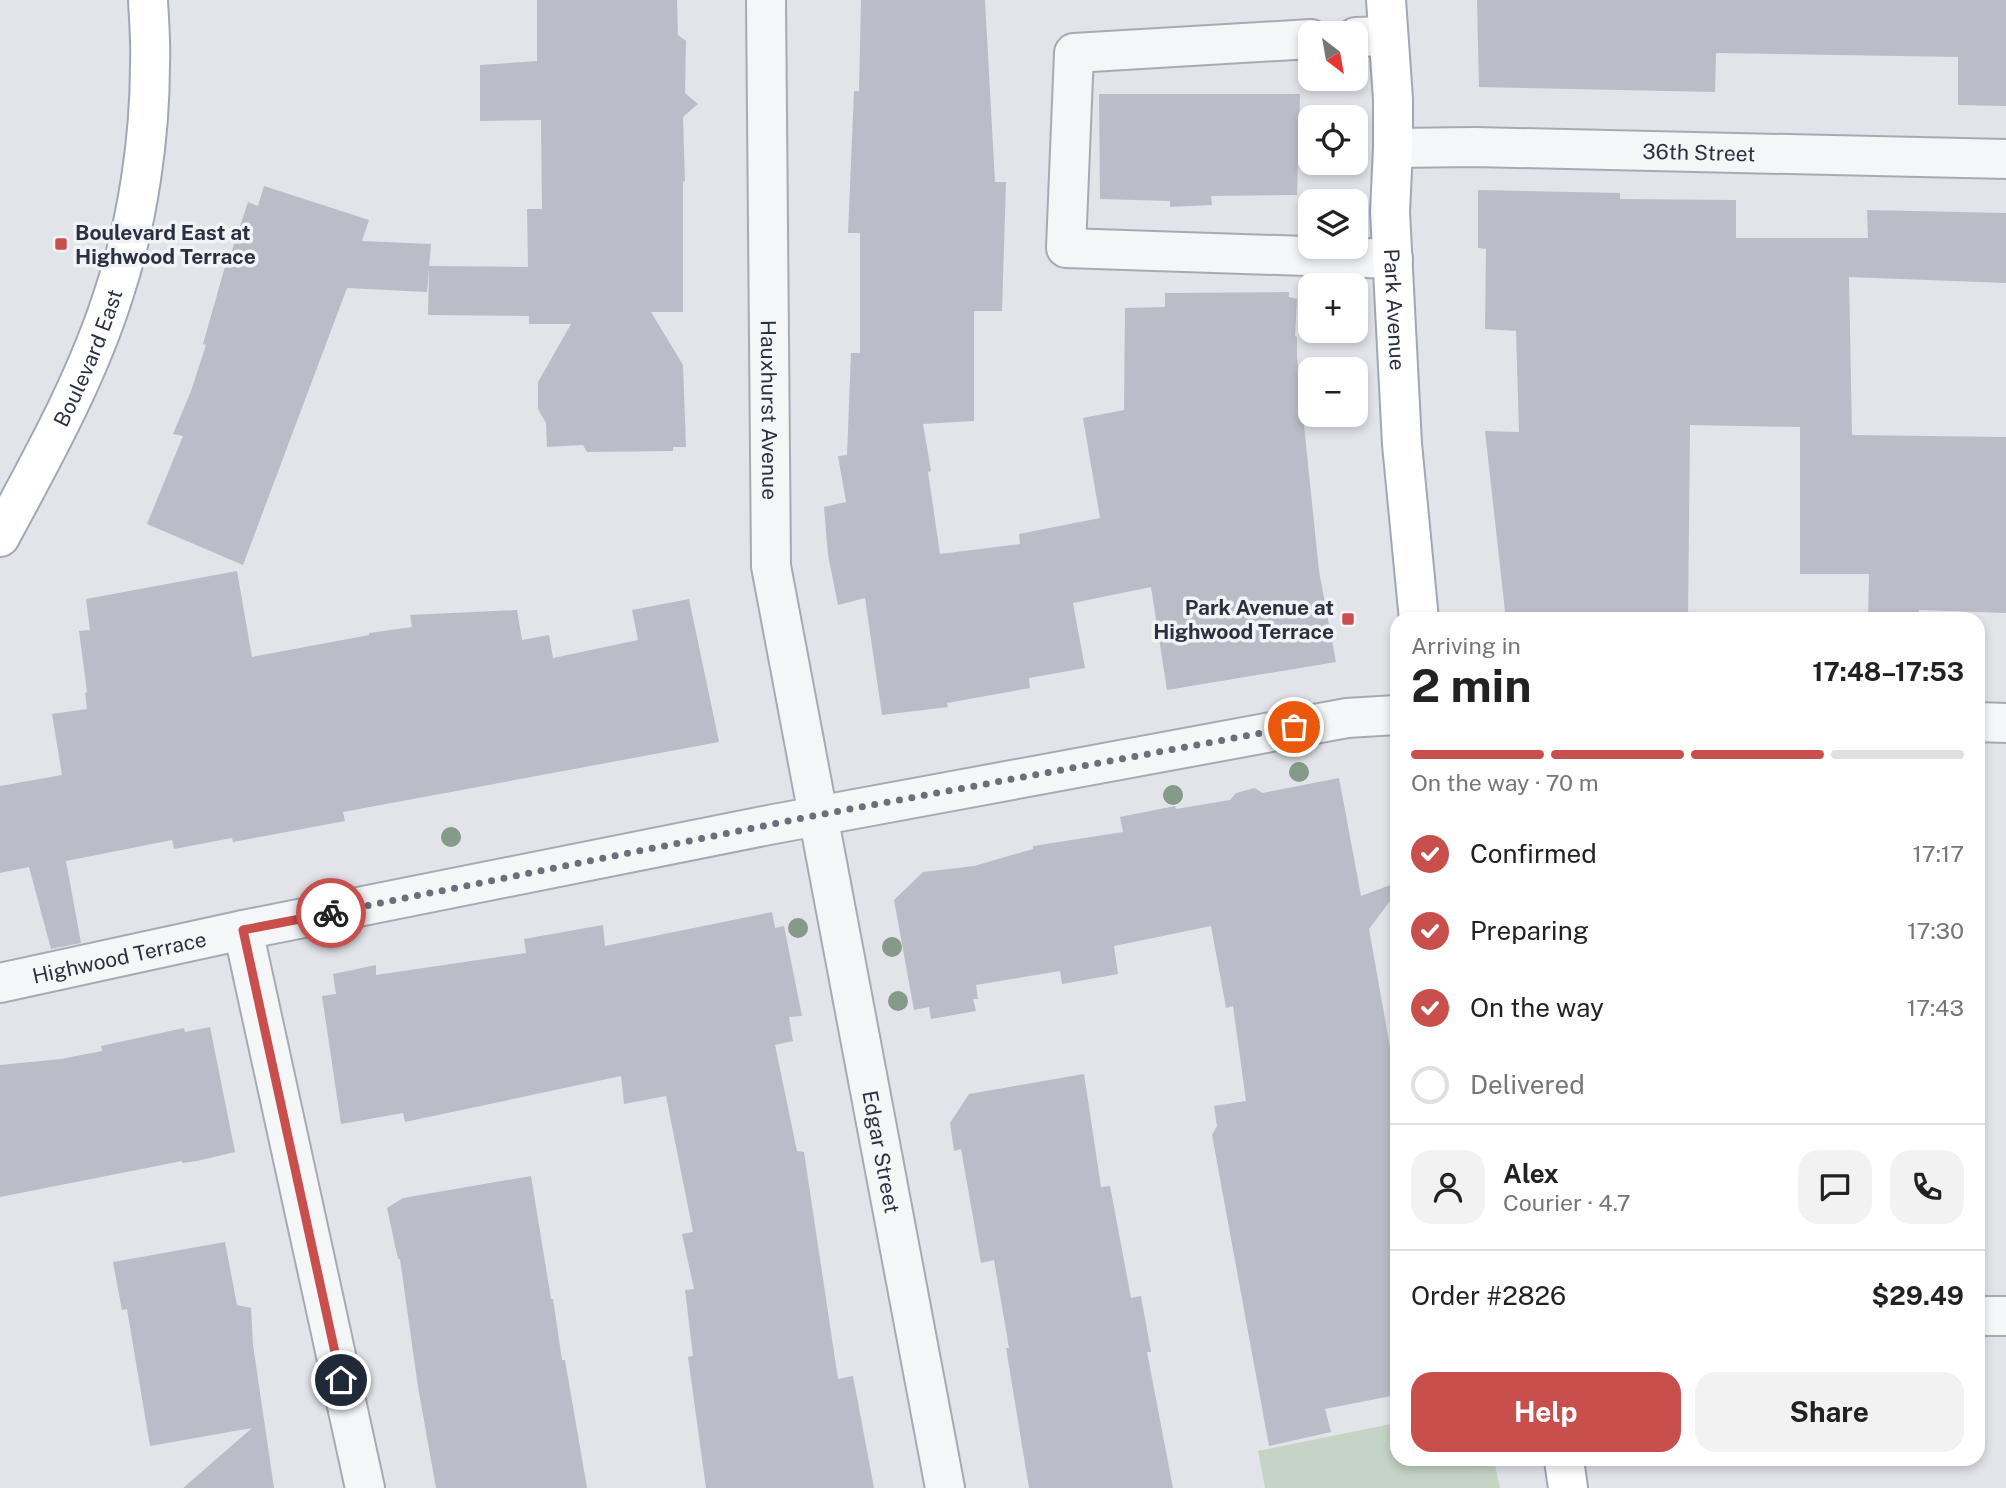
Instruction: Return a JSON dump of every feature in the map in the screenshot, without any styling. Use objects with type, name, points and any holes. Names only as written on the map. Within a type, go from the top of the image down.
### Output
[{"type":"main road","name":"Boulevard East","points":[[0,537],[63,417],[101,331],[116,289],[136,204],[148,111],[148,0]]},
{"type":"main road","name":"Park Avenue","points":[[1377,24],[1392,99],[1390,212],[1402,444],[1418,612]]},
{"type":"main road","points":[[1565,1466],[1569,1488]]},
{"type":"street","name":"Hauxhurst Avenue","points":[[766,0],[771,566],[818,815]]},
{"type":"street","points":[[1298,40],[1074,53],[1066,248],[1393,260]]},
{"type":"street","name":"36th Street","points":[[1393,148],[1475,147],[2006,159]]},
{"type":"street","name":"Highwood Terrace","points":[[0,983],[243,930],[818,815],[1347,718],[1390,715]]},
{"type":"street","points":[[1985,722],[2006,723]]},
{"type":"street","name":"Edgar Street","points":[[818,815],[945,1488]]},
{"type":"street","points":[[243,930],[365,1488]]},
{"type":"street","points":[[1985,1316],[2006,1316]]},
{"type":"green space","points":[[1390,1424],[1390,1466],[1495,1466],[1500,1488],[1265,1488],[1258,1451]]},
{"type":"building","points":[[537,0],[677,0],[678,35],[686,41],[685,93],[698,104],[683,117],[683,312],[651,312],[683,365],[686,447],[673,447],[673,451],[587,452],[583,445],[547,447],[546,423],[538,409],[538,382],[571,324],[529,324],[529,316],[428,315],[429,266],[528,267],[527,209],[542,209],[541,120],[480,121],[480,65],[537,61]]},
{"type":"building","points":[[861,0],[985,0],[995,182],[1006,182],[1002,311],[974,311],[974,421],[923,424],[940,554],[1020,544],[1019,534],[1100,518],[1083,418],[1124,410],[1125,308],[1165,307],[1165,293],[1289,292],[1289,297],[1297,299],[1295,336],[1298,427],[1304,427],[1319,571],[1336,662],[1167,690],[1151,587],[1073,603],[1085,668],[1029,678],[1030,688],[947,703],[948,707],[882,715],[865,598],[838,605],[828,555],[824,507],[846,502],[838,456],[847,455],[851,353],[860,353],[860,233],[848,233],[854,91],[859,91]]},
{"type":"building","points":[[1477,0],[2006,0],[2006,106],[1958,105],[1958,57],[1716,53],[1715,92],[1479,87]]},
{"type":"building","points":[[1099,94],[1300,94],[1297,195],[1211,196],[1212,205],[1170,207],[1170,201],[1100,199]]},
{"type":"building","points":[[264,186],[369,220],[362,241],[431,244],[427,292],[347,288],[243,565],[147,524],[183,436],[173,434],[206,345],[203,344],[226,263],[248,202],[258,206]]},
{"type":"building","points":[[1478,190],[1620,193],[1620,199],[1736,200],[1736,238],[1868,238],[1867,210],[2006,213],[2006,283],[1849,277],[1852,435],[2006,437],[2006,613],[1919,610],[1868,612],[1869,574],[1800,574],[1800,427],[1690,425],[1688,612],[1505,612],[1485,431],[1519,432],[1516,331],[1485,329],[1486,249],[1478,248]]},
{"type":"building","points":[[237,571],[252,657],[412,627],[410,615],[517,610],[522,640],[549,635],[553,658],[638,640],[632,610],[689,599],[719,742],[343,812],[345,821],[233,842],[232,838],[174,849],[172,840],[66,861],[81,943],[51,949],[29,867],[0,873],[0,786],[62,775],[52,714],[87,709],[79,631],[90,630],[86,599]]},
{"type":"building","points":[[1339,778],[1361,896],[1390,885],[1390,901],[1369,929],[1390,1047],[1390,1396],[1325,1409],[1331,1432],[1269,1446],[1212,1135],[1217,1126],[1214,1106],[1246,1101],[1233,1006],[1226,1008],[1211,926],[1114,946],[1118,974],[1062,984],[1060,971],[976,985],[978,999],[973,999],[976,1011],[931,1019],[929,1007],[914,1010],[894,900],[923,872],[974,866],[1033,849],[1033,846],[1123,832],[1120,817],[1175,806],[1176,809],[1230,800],[1236,793],[1255,788],[1262,793]]},
{"type":"building","points":[[772,912],[775,928],[784,926],[802,1016],[789,1017],[793,1041],[775,1045],[797,1151],[804,1152],[838,1379],[853,1376],[874,1488],[706,1488],[688,1357],[693,1356],[685,1290],[694,1289],[682,1234],[693,1232],[666,1096],[624,1104],[621,1076],[405,1122],[403,1113],[341,1124],[322,996],[336,994],[333,974],[376,965],[376,975],[526,953],[524,939],[603,925],[605,946]]},
{"type":"building","points":[[210,1027],[235,1152],[0,1197],[0,1065],[61,1059],[102,1051],[101,1046],[184,1028],[185,1032]]},
{"type":"building","points":[[1084,1074],[1101,1187],[1110,1186],[1131,1298],[1141,1296],[1151,1352],[1147,1352],[1173,1488],[1029,1488],[994,1260],[981,1263],[961,1149],[954,1151],[950,1123],[969,1094]]},
{"type":"building","points":[[531,1176],[587,1488],[436,1488],[400,1259],[387,1208],[403,1198]]},
{"type":"building","points":[[225,1242],[237,1305],[251,1308],[253,1345],[274,1488],[183,1488],[252,1428],[150,1446],[127,1309],[122,1310],[113,1262]]},
{"type":"way so far","points":[[331,913],[818,815],[1294,727]]},
{"type":"place","name":"Boulevard East at Highwood Terrace","points":[[61,244]]},
{"type":"place","name":"Park Avenue at Highwood Terrace","points":[[1348,619]]},
{"type":"route","points":[[331,913],[243,930],[341,1380]]}]
